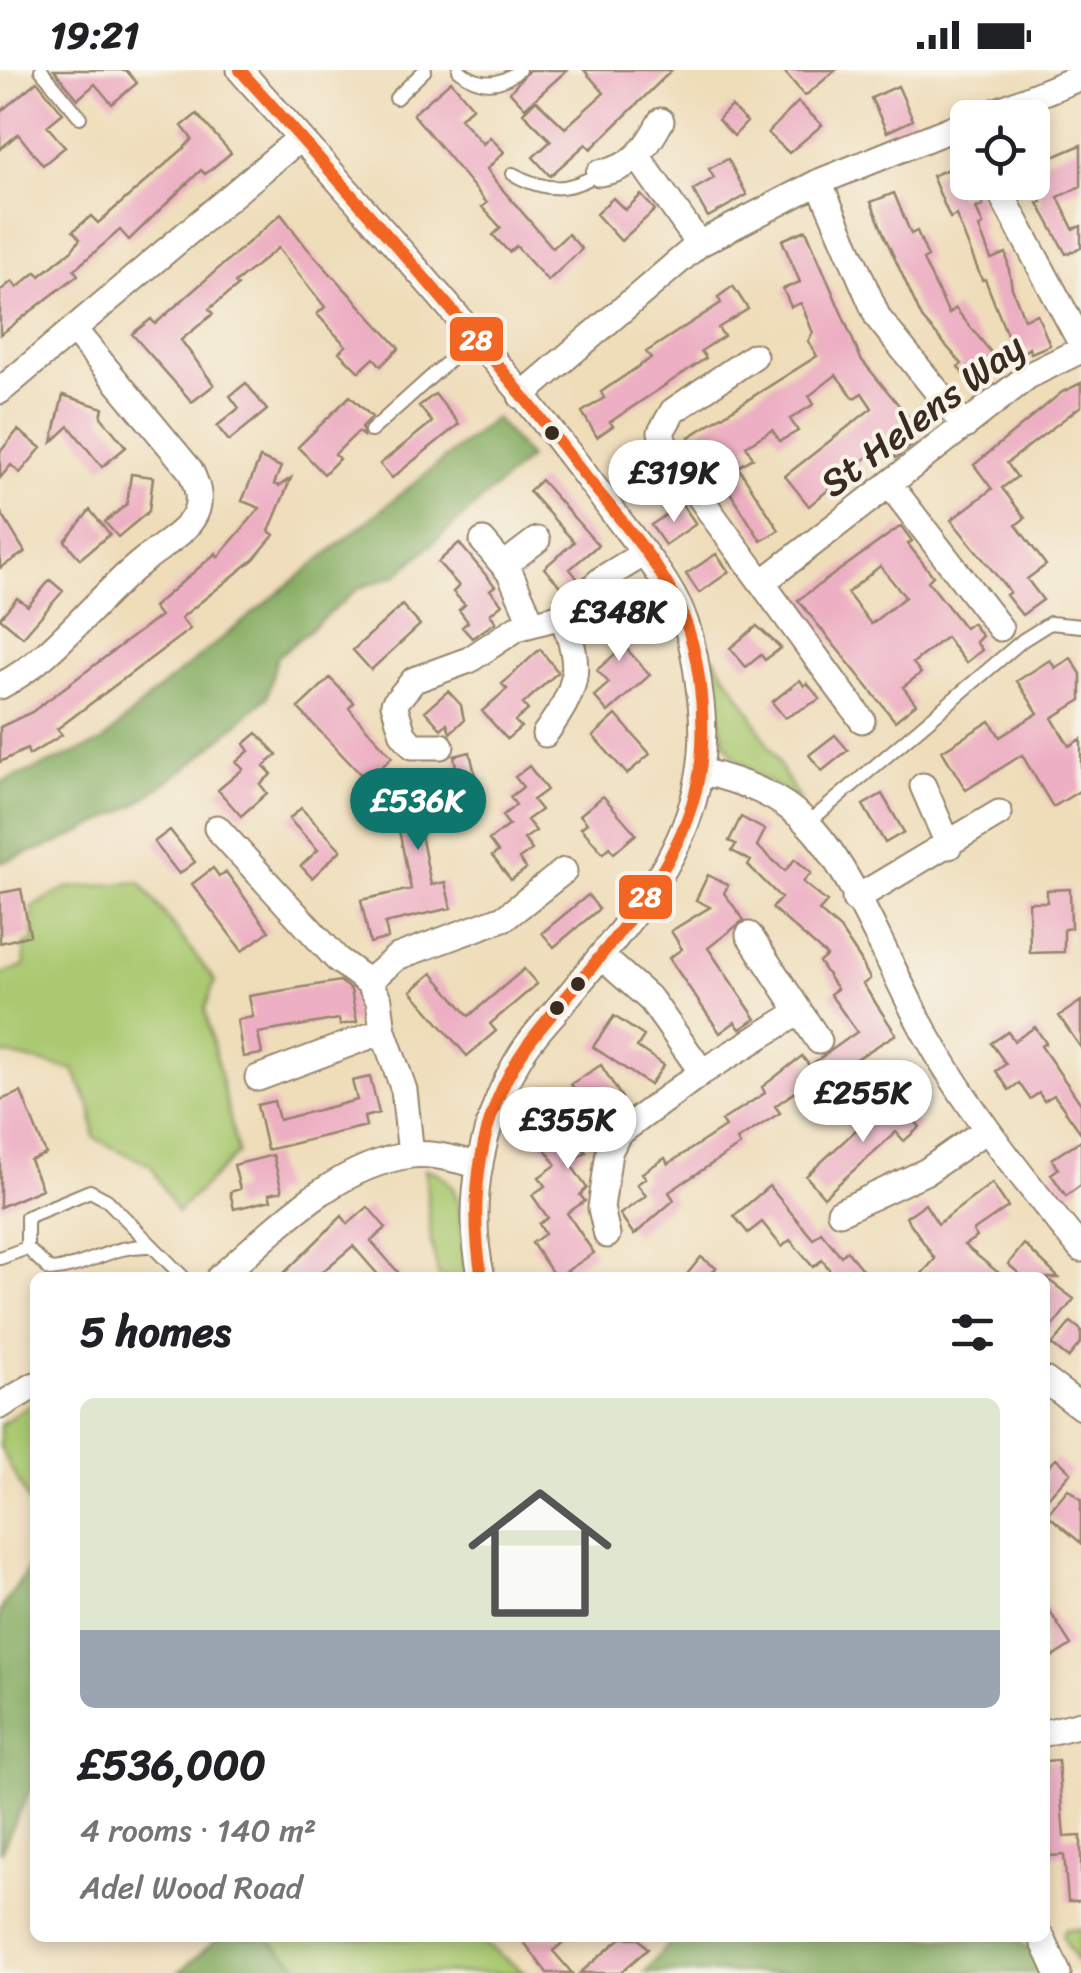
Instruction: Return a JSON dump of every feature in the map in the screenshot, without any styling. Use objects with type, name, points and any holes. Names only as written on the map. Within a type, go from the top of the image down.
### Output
[{"type":"street","points":[[240,70],[547,423],[682,612],[696,661],[703,720],[701,771],[686,831],[652,892],[523,1052],[494,1110],[480,1165],[474,1217],[481,1272]]},
{"type":"street","points":[[1024,100],[1081,77]]},
{"type":"street","points":[[599,173],[626,166],[638,157],[661,121]]},
{"type":"street","points":[[521,396],[699,244],[819,182],[950,129]]},
{"type":"street","points":[[0,391],[300,138]]},
{"type":"street","points":[[638,157],[699,244]]},
{"type":"street","points":[[819,182],[878,318],[965,426]]},
{"type":"street","points":[[1004,200],[1081,346]]},
{"type":"street","points":[[0,686],[52,649],[112,585],[187,526],[196,513],[199,496],[190,470],[74,330]]},
{"type":"street","name":"St Helens Way","points":[[763,582],[1028,376],[1081,346]]},
{"type":"street","points":[[754,356],[672,411],[661,432],[665,446],[862,720]]},
{"type":"street","points":[[890,485],[1000,628]]},
{"type":"street","points":[[504,565],[537,540]]},
{"type":"street","points":[[483,541],[504,565],[532,623]]},
{"type":"street","points":[[440,746],[413,746],[403,734],[394,704],[400,691],[428,672],[468,660],[502,636],[562,616],[602,579],[643,554]]},
{"type":"street","points":[[545,734],[574,690],[576,675],[562,616]]},
{"type":"street","points":[[701,771],[752,785],[808,823],[832,854],[921,1025],[987,1129],[1080,1246]]},
{"type":"street","points":[[922,786],[950,846]]},
{"type":"street","points":[[855,899],[950,846],[999,813]]},
{"type":"street","points":[[217,828],[337,959],[368,982],[379,1000],[383,1031],[404,1090],[411,1155]]},
{"type":"street","points":[[368,982],[397,957],[506,917],[564,871]]},
{"type":"street","points":[[749,934],[819,1041]]},
{"type":"street","points":[[601,956],[651,1000],[702,1072]]},
{"type":"street","points":[[606,1235],[601,1208],[609,1152],[618,1134],[702,1072],[800,1012]]},
{"type":"street","points":[[258,1078],[383,1031]]},
{"type":"street","points":[[840,1212],[928,1171],[987,1129]]},
{"type":"street","points":[[226,1272],[315,1195],[364,1169],[411,1155],[480,1165]]},
{"type":"street","points":[[1050,1384],[1081,1407]]},
{"type":"street","points":[[0,1406],[30,1388]]},
{"type":"street","points":[[1050,1732],[1081,1724]]},
{"type":"street","points":[[1044,1942],[1058,1973]]},
{"type":"lane","points":[[40,70],[80,117]]},
{"type":"lane","points":[[396,98],[425,70]]},
{"type":"lane","points":[[459,70],[487,84],[500,83],[519,70]]},
{"type":"lane","points":[[513,174],[537,187],[561,189],[599,173]]},
{"type":"lane","points":[[372,431],[473,339]]},
{"type":"lane","points":[[808,823],[1023,640],[1050,623],[1081,626]]},
{"type":"lane","points":[[152,1246],[124,1244],[70,1269],[50,1270],[27,1248],[27,1217],[90,1191],[107,1200],[178,1272]]},
{"type":"lane","points":[[0,1258],[27,1248]]},
{"type":"green space","points":[[495,418],[529,458],[397,575],[359,588],[277,657],[267,697],[199,758],[134,806],[60,842],[0,863],[0,783],[102,742],[152,695]]},
{"type":"green space","points":[[713,656],[746,705],[799,800],[749,769],[727,746]]},
{"type":"green space","points":[[140,882],[215,981],[205,1009],[238,1153],[177,1212],[151,1166],[94,1138],[92,1111],[74,1070],[0,1053],[0,975],[25,966],[24,945],[34,941],[32,907],[67,888]]},
{"type":"green space","points":[[425,1169],[440,1175],[457,1197],[467,1272],[438,1272],[431,1242]]},
{"type":"green space","points":[[30,1404],[30,1504],[0,1447],[0,1425]]},
{"type":"green space","points":[[30,1566],[30,1790],[0,1853],[0,1611]]},
{"type":"green space","points":[[1065,1929],[1081,1929],[1078,1964],[1062,1935]]},
{"type":"green space","points":[[214,1942],[271,1942],[308,1973],[178,1973]]},
{"type":"green space","points":[[271,1942],[482,1942],[525,1973],[308,1973]]},
{"type":"green space","points":[[670,1942],[1020,1942],[1038,1958],[1044,1973],[645,1973]]},
{"type":"building","points":[[54,70],[126,70],[137,83],[112,104],[95,84],[78,99]]},
{"type":"building","points":[[529,70],[567,70],[525,108],[510,92]]},
{"type":"building","points":[[584,70],[672,70],[591,149],[586,144],[550,176],[533,157],[551,141],[523,113],[536,100],[565,128],[604,93]]},
{"type":"building","points":[[783,70],[836,70],[805,96]]},
{"type":"building","points":[[37,81],[63,113],[47,126],[65,147],[43,165],[18,134],[0,149],[0,112]]},
{"type":"building","points":[[451,81],[473,107],[460,118],[483,144],[490,137],[504,152],[487,169],[496,182],[553,248],[568,234],[582,249],[548,281],[516,246],[509,252],[493,235],[501,228],[482,207],[487,203],[413,114]]},
{"type":"building","points":[[898,86],[913,120],[887,132],[871,98]]},
{"type":"building","points":[[798,102],[822,125],[789,153],[768,133]]},
{"type":"building","points":[[731,106],[747,122],[734,136],[718,120]]},
{"type":"building","points":[[197,114],[231,153],[205,174],[201,170],[129,240],[120,230],[74,270],[78,275],[0,335],[0,291],[12,281],[17,288],[36,272],[40,276],[72,250],[80,239],[73,231],[91,216],[98,223],[183,149],[192,139],[182,126]]},
{"type":"building","points":[[1081,145],[1081,186],[1058,197],[1073,229],[1081,226],[1081,248],[1066,254],[1038,203],[1050,200],[1050,158]]},
{"type":"building","points":[[728,159],[747,195],[708,217],[693,190],[714,178],[709,169]]},
{"type":"building","points":[[948,169],[950,200],[980,200],[983,206],[976,208],[983,225],[979,227],[991,259],[1006,253],[1012,288],[1024,319],[1037,314],[1050,345],[1031,353],[1029,348],[1016,358],[956,215],[950,218],[932,176]]},
{"type":"building","points":[[894,193],[911,234],[917,231],[928,257],[923,260],[949,314],[955,308],[1003,367],[975,389],[958,367],[962,364],[922,318],[885,237],[871,202]]},
{"type":"building","points":[[641,195],[655,210],[621,241],[596,214],[613,198],[625,210]]},
{"type":"building","points":[[281,214],[399,348],[381,366],[374,358],[359,372],[339,352],[346,346],[317,314],[325,307],[278,248],[235,283],[238,286],[209,309],[213,314],[181,340],[214,385],[192,402],[132,334],[151,319],[155,324]]},
{"type":"building","points":[[806,230],[861,359],[920,431],[910,439],[914,444],[896,458],[884,443],[809,506],[785,476],[872,408],[862,393],[854,398],[836,375],[809,396],[814,404],[790,419],[798,431],[780,441],[772,430],[746,446],[753,458],[738,467],[779,530],[761,541],[711,462],[705,465],[689,437],[817,356],[808,341],[813,333],[801,303],[791,307],[783,289],[800,282],[782,240]]},
{"type":"building","points":[[733,286],[748,309],[718,328],[724,336],[701,351],[706,358],[610,422],[613,426],[597,437],[582,412],[604,398],[601,392],[651,358],[646,352],[721,303],[718,297]]},
{"type":"building","points":[[246,383],[267,410],[229,441],[217,426],[239,408],[230,396]]},
{"type":"building","points":[[1081,383],[1081,406],[1007,463],[1017,477],[1002,488],[1025,518],[1016,525],[1046,565],[1027,579],[1043,600],[1022,615],[1006,595],[1010,592],[951,520],[992,489],[974,465],[1062,392]]},
{"type":"building","points":[[435,394],[459,424],[392,478],[380,464],[432,422],[419,406]]},
{"type":"building","points":[[63,395],[103,408],[101,417],[126,447],[102,467],[69,426],[52,442]]},
{"type":"building","points":[[350,396],[372,417],[362,427],[363,436],[358,432],[335,454],[339,459],[324,474],[298,447]]},
{"type":"building","points":[[18,430],[41,448],[20,473],[11,465],[0,478],[0,452]]},
{"type":"building","points":[[647,456],[660,474],[631,494],[619,476]]},
{"type":"building","points":[[260,458],[281,467],[274,484],[279,486],[291,478],[269,531],[274,535],[254,559],[181,618],[190,629],[57,729],[62,735],[29,755],[27,749],[0,762],[0,727],[32,712],[160,616],[153,607],[216,553],[218,557],[260,508],[242,501]]},
{"type":"building","points":[[131,474],[153,477],[149,511],[118,537],[105,522],[127,504]]},
{"type":"building","points":[[541,480],[598,545],[570,569],[578,579],[565,591],[544,568],[574,542],[529,491]]},
{"type":"building","points":[[682,504],[696,524],[665,545],[651,525]]},
{"type":"building","points":[[90,510],[110,534],[80,559],[65,541]]},
{"type":"building","points":[[0,511],[25,552],[0,568]]},
{"type":"building","points":[[901,526],[912,541],[908,544],[933,576],[928,581],[965,628],[972,623],[982,636],[976,642],[982,650],[966,663],[946,637],[913,663],[921,673],[903,687],[916,704],[895,721],[798,600]],"holes":[[[880,566],[905,597],[871,624],[847,593]]]},
{"type":"building","points":[[459,543],[495,586],[490,590],[502,604],[490,614],[496,622],[472,638],[462,627],[468,622],[459,610],[465,605],[453,592],[459,586],[438,562]]},
{"type":"building","points":[[716,554],[729,572],[699,593],[686,574]]},
{"type":"building","points":[[50,580],[63,591],[23,637],[0,618],[17,598],[28,606]]},
{"type":"building","points":[[402,605],[420,625],[371,670],[353,650]]},
{"type":"building","points":[[609,605],[636,636],[625,647],[650,675],[608,712],[594,696],[609,683],[597,670],[623,647],[596,616]]},
{"type":"building","points":[[757,626],[781,648],[765,660],[761,655],[746,667],[730,648]]},
{"type":"building","points":[[540,649],[558,672],[523,704],[528,710],[515,721],[521,727],[507,739],[482,711],[507,689],[502,684]]},
{"type":"building","points":[[1071,658],[1081,674],[1081,700],[1052,718],[1069,746],[1081,739],[1081,790],[1053,807],[1022,755],[966,790],[942,751],[990,721],[1000,737],[1038,713],[1017,681],[1050,660],[1055,668]]},
{"type":"building","points":[[330,678],[354,703],[349,708],[392,757],[367,781],[298,708]]},
{"type":"building","points":[[800,680],[820,699],[785,718],[772,702]]},
{"type":"building","points":[[448,691],[461,705],[464,720],[450,733],[447,723],[441,729],[425,711]]},
{"type":"building","points":[[616,715],[650,754],[627,774],[593,736]]},
{"type":"building","points":[[257,733],[277,755],[264,766],[272,774],[260,784],[267,793],[241,816],[218,790],[243,769],[236,762],[249,751],[244,744]]},
{"type":"building","points":[[835,735],[848,750],[822,771],[809,755]]},
{"type":"building","points":[[470,752],[478,788],[462,791],[464,804],[417,814],[431,885],[445,882],[451,908],[385,923],[388,938],[370,943],[361,900],[411,889],[393,801],[410,798],[409,788],[458,778],[454,756]]},
{"type":"building","points":[[529,766],[547,790],[533,800],[541,810],[527,820],[536,831],[524,839],[532,850],[519,859],[526,869],[511,880],[492,856],[498,852],[489,840],[509,825],[502,816],[516,805],[510,797],[523,787],[515,777]]},
{"type":"building","points":[[882,794],[904,832],[885,843],[863,805]]},
{"type":"building","points":[[603,796],[636,834],[614,853],[609,847],[603,853],[581,828],[587,823],[580,815]]},
{"type":"building","points":[[301,808],[341,850],[312,878],[301,866],[318,850],[289,819]]},
{"type":"building","points":[[741,817],[765,830],[757,846],[785,871],[795,859],[811,873],[803,882],[827,902],[819,911],[840,929],[860,959],[870,979],[863,984],[896,1034],[823,1080],[812,1064],[857,1032],[830,994],[837,989],[819,962],[827,956],[772,908],[781,898],[748,865],[751,861],[732,851],[736,844],[729,841]]},
{"type":"building","points":[[170,830],[195,862],[179,874],[154,842]]},
{"type":"building","points":[[213,868],[219,876],[226,872],[269,931],[242,951],[192,884]]},
{"type":"building","points":[[708,875],[728,885],[724,893],[744,920],[708,948],[756,1019],[740,1029],[735,1022],[720,1033],[669,958],[682,949],[671,931],[710,907],[696,900]]},
{"type":"building","points":[[21,889],[30,935],[0,943],[0,893]]},
{"type":"building","points":[[1070,889],[1071,928],[1064,929],[1064,952],[1030,953],[1029,902],[1047,902],[1047,890]]},
{"type":"building","points":[[588,895],[599,909],[554,947],[542,933]]},
{"type":"building","points":[[524,969],[537,984],[490,1024],[496,1031],[467,1056],[411,991],[432,973],[469,1016]]},
{"type":"building","points":[[340,981],[351,990],[357,1022],[340,1025],[339,1019],[258,1033],[262,1054],[243,1057],[237,1020],[253,1017],[249,996]]},
{"type":"building","points":[[1081,1001],[1081,1048],[1059,1016]]},
{"type":"building","points":[[614,1016],[644,1036],[637,1047],[664,1065],[650,1085],[593,1047]]},
{"type":"building","points":[[1035,1027],[1046,1043],[1041,1046],[1081,1104],[1081,1133],[1054,1095],[1044,1101],[1039,1093],[1030,1099],[1019,1083],[1009,1090],[996,1071],[1006,1064],[991,1043],[1008,1032],[1014,1041]]},
{"type":"building","points":[[802,1056],[817,1076],[775,1106],[780,1113],[737,1140],[740,1145],[669,1192],[674,1200],[634,1235],[620,1214],[646,1196],[637,1184],[646,1178],[642,1173],[665,1158],[668,1164],[725,1127],[721,1121],[765,1093],[762,1087]]},
{"type":"building","points":[[601,1065],[622,1098],[608,1108],[605,1103],[575,1122],[586,1139],[580,1143],[586,1152],[569,1162],[587,1188],[580,1195],[585,1201],[567,1213],[594,1253],[565,1272],[552,1272],[532,1243],[545,1234],[539,1224],[548,1218],[532,1195],[545,1186],[539,1177],[556,1165],[540,1141],[551,1133],[541,1117],[577,1093],[571,1084]]},
{"type":"building","points":[[900,1076],[913,1092],[900,1102],[887,1087]]},
{"type":"building","points":[[370,1077],[379,1113],[364,1117],[366,1126],[267,1150],[257,1105],[274,1101],[279,1120],[357,1100],[352,1081]]},
{"type":"building","points":[[21,1092],[46,1154],[30,1160],[42,1189],[0,1207],[0,1100]]},
{"type":"building","points":[[893,1096],[920,1127],[904,1141],[896,1132],[824,1197],[806,1176]]},
{"type":"building","points":[[1081,1140],[1081,1185],[1066,1196],[1051,1174],[1058,1169],[1052,1159]]},
{"type":"building","points":[[273,1155],[282,1191],[269,1194],[271,1200],[234,1209],[230,1192],[240,1189],[234,1165]]},
{"type":"building","points":[[992,1183],[1008,1207],[973,1231],[977,1237],[964,1245],[998,1272],[923,1272],[935,1259],[906,1217],[925,1204],[938,1224]]},
{"type":"building","points":[[769,1186],[813,1239],[821,1232],[841,1256],[847,1251],[864,1272],[831,1272],[822,1260],[813,1267],[790,1240],[782,1247],[762,1222],[748,1233],[734,1216]]},
{"type":"building","points":[[368,1207],[386,1228],[371,1241],[398,1272],[376,1272],[353,1246],[322,1272],[285,1272],[342,1216],[348,1224]]},
{"type":"building","points":[[1024,1244],[1059,1278],[1050,1278],[1050,1272],[1017,1272],[1008,1264]]},
{"type":"building","points":[[701,1257],[716,1268],[713,1272],[689,1272]]},
{"type":"building","points":[[1050,1281],[1074,1299],[1050,1330]]},
{"type":"building","points":[[1071,1322],[1081,1330],[1081,1342],[1068,1358],[1052,1345]]},
{"type":"building","points":[[1056,1458],[1071,1472],[1050,1495],[1050,1465]]},
{"type":"building","points":[[1068,1489],[1081,1500],[1081,1543],[1050,1517],[1050,1510]]},
{"type":"building","points":[[1050,1612],[1071,1645],[1050,1659]]},
{"type":"building","points":[[1058,1760],[1064,1837],[1081,1836],[1081,1901],[1068,1901],[1064,1855],[1050,1856],[1050,1761]]},
{"type":"building","points":[[524,1942],[563,1942],[553,1951],[572,1973],[547,1973]]},
{"type":"building","points":[[616,1942],[642,1942],[648,1949],[620,1973],[580,1973]]},
{"type":"transit line","name":"28","points":[[240,70],[458,317],[636,540],[673,594],[688,628],[696,662],[702,747],[692,806],[652,887],[526,1047],[497,1100],[477,1188],[481,1272]]}]
